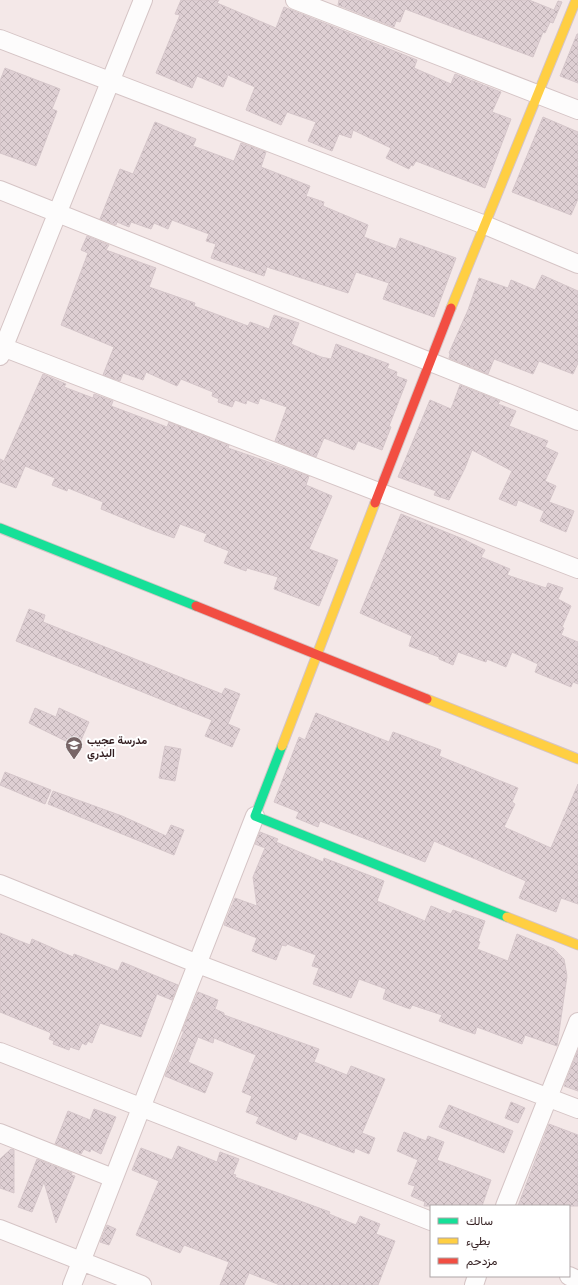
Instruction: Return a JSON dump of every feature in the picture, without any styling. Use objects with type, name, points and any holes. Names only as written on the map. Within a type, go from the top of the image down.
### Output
[{"type":"street","points":[[143,0],[1,350],[379,492],[578,569]]},
{"type":"street","points":[[295,0],[578,110]]},
{"type":"street","points":[[72,1285],[198,964],[429,362],[539,95],[576,0]]},
{"type":"street","points":[[0,39],[485,225],[578,264]]},
{"type":"street","points":[[0,190],[578,421]]},
{"type":"street","points":[[0,528],[578,759]]},
{"type":"street","points":[[255,816],[578,945]]},
{"type":"street","points":[[0,884],[198,964],[578,1109]]},
{"type":"street","points":[[505,1205],[578,1022]]},
{"type":"street","points":[[0,1052],[430,1221]]},
{"type":"street","points":[[0,1133],[113,1178]]},
{"type":"street","points":[[0,1229],[142,1285]]},
{"type":"building","points":[[181,0],[219,0],[217,3],[276,28],[284,7],[417,60],[414,68],[451,84],[455,74],[501,92],[492,112],[511,119],[485,188],[416,161],[409,169],[386,158],[391,148],[353,130],[351,138],[339,134],[332,151],[308,141],[316,122],[287,112],[281,125],[246,110],[255,87],[228,75],[223,87],[197,76],[192,88],[156,73],[180,15],[175,14]]},
{"type":"building","points":[[339,0],[529,0],[554,10],[558,1],[562,2],[553,23],[550,22],[545,33],[543,32],[533,57],[405,9],[400,22],[396,21],[394,27],[338,5]]},
{"type":"building","points":[[578,34],[578,83],[560,76]]},
{"type":"building","points":[[5,68],[60,89],[52,109],[57,111],[36,166],[0,153],[0,81]]},
{"type":"building","points":[[543,117],[578,132],[578,199],[571,215],[512,192]]},
{"type":"building","points":[[155,122],[196,139],[193,146],[234,161],[241,143],[266,152],[261,167],[310,186],[306,196],[324,202],[323,206],[368,225],[364,237],[396,249],[400,238],[456,258],[434,317],[383,299],[389,283],[356,272],[348,293],[267,267],[264,276],[211,258],[216,244],[206,241],[209,234],[172,220],[168,229],[154,223],[151,229],[131,222],[129,227],[117,222],[116,225],[100,219],[120,169],[133,174]]},
{"type":"building","points":[[87,236],[109,245],[106,250],[156,268],[149,287],[195,303],[194,306],[248,326],[250,322],[269,329],[274,315],[299,323],[291,344],[321,357],[331,359],[336,344],[389,364],[387,368],[397,372],[396,376],[407,380],[389,426],[391,427],[382,450],[358,441],[354,450],[324,438],[316,457],[275,441],[287,407],[260,398],[258,404],[247,400],[246,404],[235,400],[232,407],[218,402],[219,399],[212,396],[213,392],[181,379],[177,386],[146,372],[143,380],[123,373],[120,381],[103,375],[114,347],[61,325],[88,253],[81,250]]},
{"type":"building","points":[[542,275],[578,291],[578,363],[573,374],[539,361],[533,374],[494,359],[488,374],[449,358],[449,353],[468,310],[479,278],[508,288],[511,280],[535,290]]},
{"type":"building","points":[[43,374],[66,384],[64,387],[93,398],[94,394],[113,401],[111,406],[167,427],[169,422],[229,445],[228,448],[309,476],[306,485],[332,496],[309,549],[338,560],[319,606],[274,589],[278,577],[247,568],[246,571],[224,563],[229,551],[204,541],[207,534],[180,524],[174,538],[152,530],[101,509],[103,502],[68,488],[67,491],[52,485],[55,478],[25,466],[16,488],[0,482],[0,459],[4,461]]},
{"type":"building","points":[[460,385],[500,401],[498,404],[516,411],[509,426],[548,441],[545,447],[558,453],[545,481],[556,486],[549,502],[574,511],[566,532],[540,521],[544,511],[518,500],[516,506],[499,499],[512,471],[472,450],[449,500],[434,495],[436,491],[398,477],[430,400],[451,409]]},
{"type":"building","points":[[401,514],[463,539],[485,550],[481,557],[510,569],[507,575],[546,588],[548,583],[563,588],[558,599],[571,606],[562,627],[564,628],[561,635],[578,642],[578,684],[573,682],[571,687],[535,672],[538,664],[512,652],[506,667],[487,659],[486,662],[458,652],[453,665],[439,659],[439,657],[409,646],[412,636],[360,613]]},
{"type":"building","points":[[29,609],[45,615],[43,622],[222,694],[225,688],[240,694],[228,724],[240,729],[232,747],[205,736],[212,720],[16,641]]},
{"type":"building","points":[[35,708],[56,717],[59,708],[89,722],[78,747],[29,723]]},
{"type":"building","points":[[316,713],[389,742],[393,732],[441,750],[439,756],[518,788],[512,802],[515,804],[504,827],[551,848],[578,784],[578,904],[561,898],[556,912],[519,898],[526,881],[434,841],[425,862],[320,821],[318,827],[296,818],[299,812],[274,802],[299,737],[305,740]]},
{"type":"building","points":[[165,746],[181,749],[175,781],[159,778]]},
{"type":"building","points":[[5,772],[51,790],[45,804],[0,785]]},
{"type":"building","points":[[53,791],[122,816],[166,836],[171,825],[184,830],[174,855],[48,804]]},
{"type":"building","points":[[260,832],[278,839],[276,842],[323,862],[324,858],[384,881],[377,901],[425,921],[431,906],[451,914],[453,910],[485,921],[478,941],[480,942],[477,949],[508,961],[517,934],[554,949],[564,959],[567,976],[557,1046],[525,1035],[522,1044],[477,1027],[475,1034],[439,1021],[442,1015],[412,1005],[410,1009],[383,999],[386,989],[359,979],[351,998],[313,984],[319,968],[312,966],[316,955],[287,944],[286,946],[282,945],[276,960],[252,951],[257,938],[224,925],[235,898],[257,906],[253,877],[265,848],[255,844]]},
{"type":"building","points":[[0,933],[30,945],[32,939],[73,957],[74,954],[118,971],[122,962],[178,985],[172,1000],[157,994],[141,1037],[100,1023],[92,1043],[88,1041],[86,1045],[82,1043],[79,1050],[70,1047],[69,1050],[53,1044],[54,1041],[49,1039],[51,1034],[49,1032],[0,1012]]},
{"type":"building","points":[[198,992],[218,1000],[215,1009],[224,1013],[224,1015],[319,1049],[314,1062],[347,1075],[351,1066],[385,1079],[362,1133],[375,1138],[369,1154],[355,1148],[354,1153],[299,1132],[296,1140],[256,1123],[259,1117],[246,1112],[252,1096],[242,1092],[256,1055],[214,1038],[213,1043],[198,1037],[188,1062],[213,1073],[205,1093],[165,1076],[184,1031],[182,1031]]},
{"type":"building","points":[[578,1050],[578,1091],[564,1086]]},
{"type":"building","points":[[511,1102],[525,1108],[518,1123],[505,1118]]},
{"type":"building","points":[[449,1105],[513,1131],[504,1153],[439,1127]]},
{"type":"building","points":[[94,1109],[116,1117],[101,1154],[91,1149],[90,1152],[84,1149],[81,1154],[55,1144],[68,1111],[90,1120]]},
{"type":"building","points":[[549,1124],[578,1135],[578,1206],[518,1205]]},
{"type":"building","points":[[404,1132],[426,1141],[428,1136],[444,1142],[437,1160],[491,1180],[482,1205],[424,1206],[425,1202],[411,1196],[415,1186],[408,1184],[418,1160],[397,1151]]},
{"type":"building","points":[[178,1146],[217,1162],[220,1152],[239,1159],[233,1174],[236,1175],[235,1177],[330,1212],[329,1214],[356,1225],[360,1216],[380,1224],[376,1234],[395,1241],[378,1285],[280,1285],[249,1273],[244,1285],[220,1285],[229,1262],[184,1245],[180,1253],[136,1235],[159,1181],[132,1170],[141,1148],[172,1160]]},
{"type":"building","points":[[11,1149],[14,1150],[14,1193],[0,1188],[0,1159]]},
{"type":"building","points":[[37,1159],[72,1173],[71,1175],[75,1176],[56,1223],[44,1182],[32,1212],[18,1207]]},
{"type":"building","points":[[107,1225],[116,1229],[109,1245],[100,1242]]},
{"type":"traffic: fast","points":[[0,528],[196,606]]},
{"type":"traffic: fast","points":[[282,746],[255,816],[507,917]]},
{"type":"traffic: slow","points":[[451,308],[576,0]]},
{"type":"traffic: slow","points":[[282,746],[375,503]]},
{"type":"traffic: slow","points":[[427,699],[578,759]]},
{"type":"traffic: slow","points":[[507,917],[578,945]]},
{"type":"traffic: jam","points":[[375,503],[451,308]]},
{"type":"traffic: jam","points":[[196,606],[427,699]]},
{"type":"place","name":"مدرسة عجيب البدري","points":[[74,760]]}]
